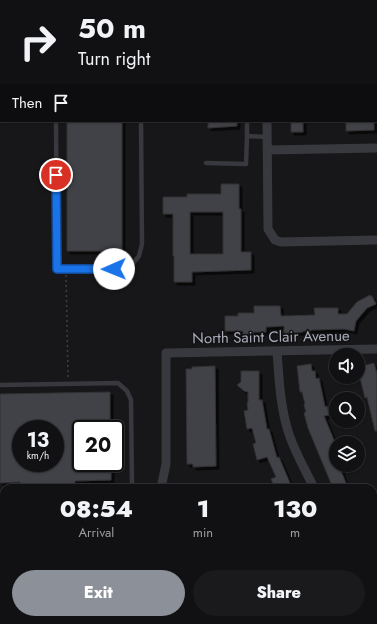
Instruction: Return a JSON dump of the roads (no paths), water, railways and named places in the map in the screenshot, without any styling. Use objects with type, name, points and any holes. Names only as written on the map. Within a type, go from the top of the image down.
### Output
[{"type":"street","points":[[268,122],[268,229],[275,240],[281,242],[377,240]]},
{"type":"street","points":[[267,150],[377,148]]},
{"type":"street","name":"North Saint Clair Avenue","points":[[162,484],[166,464],[166,353],[377,349]]},
{"type":"street","points":[[277,351],[279,385],[288,432],[297,455],[312,484]]},
{"type":"lane","points":[[56,122],[57,269],[125,269],[134,262],[138,256],[142,244],[141,122]]},
{"type":"lane","points":[[206,163],[246,164],[247,122]]},
{"type":"lane","points":[[247,136],[267,137]]},
{"type":"lane","points":[[0,385],[118,383],[127,391],[131,400],[132,484]]}]
